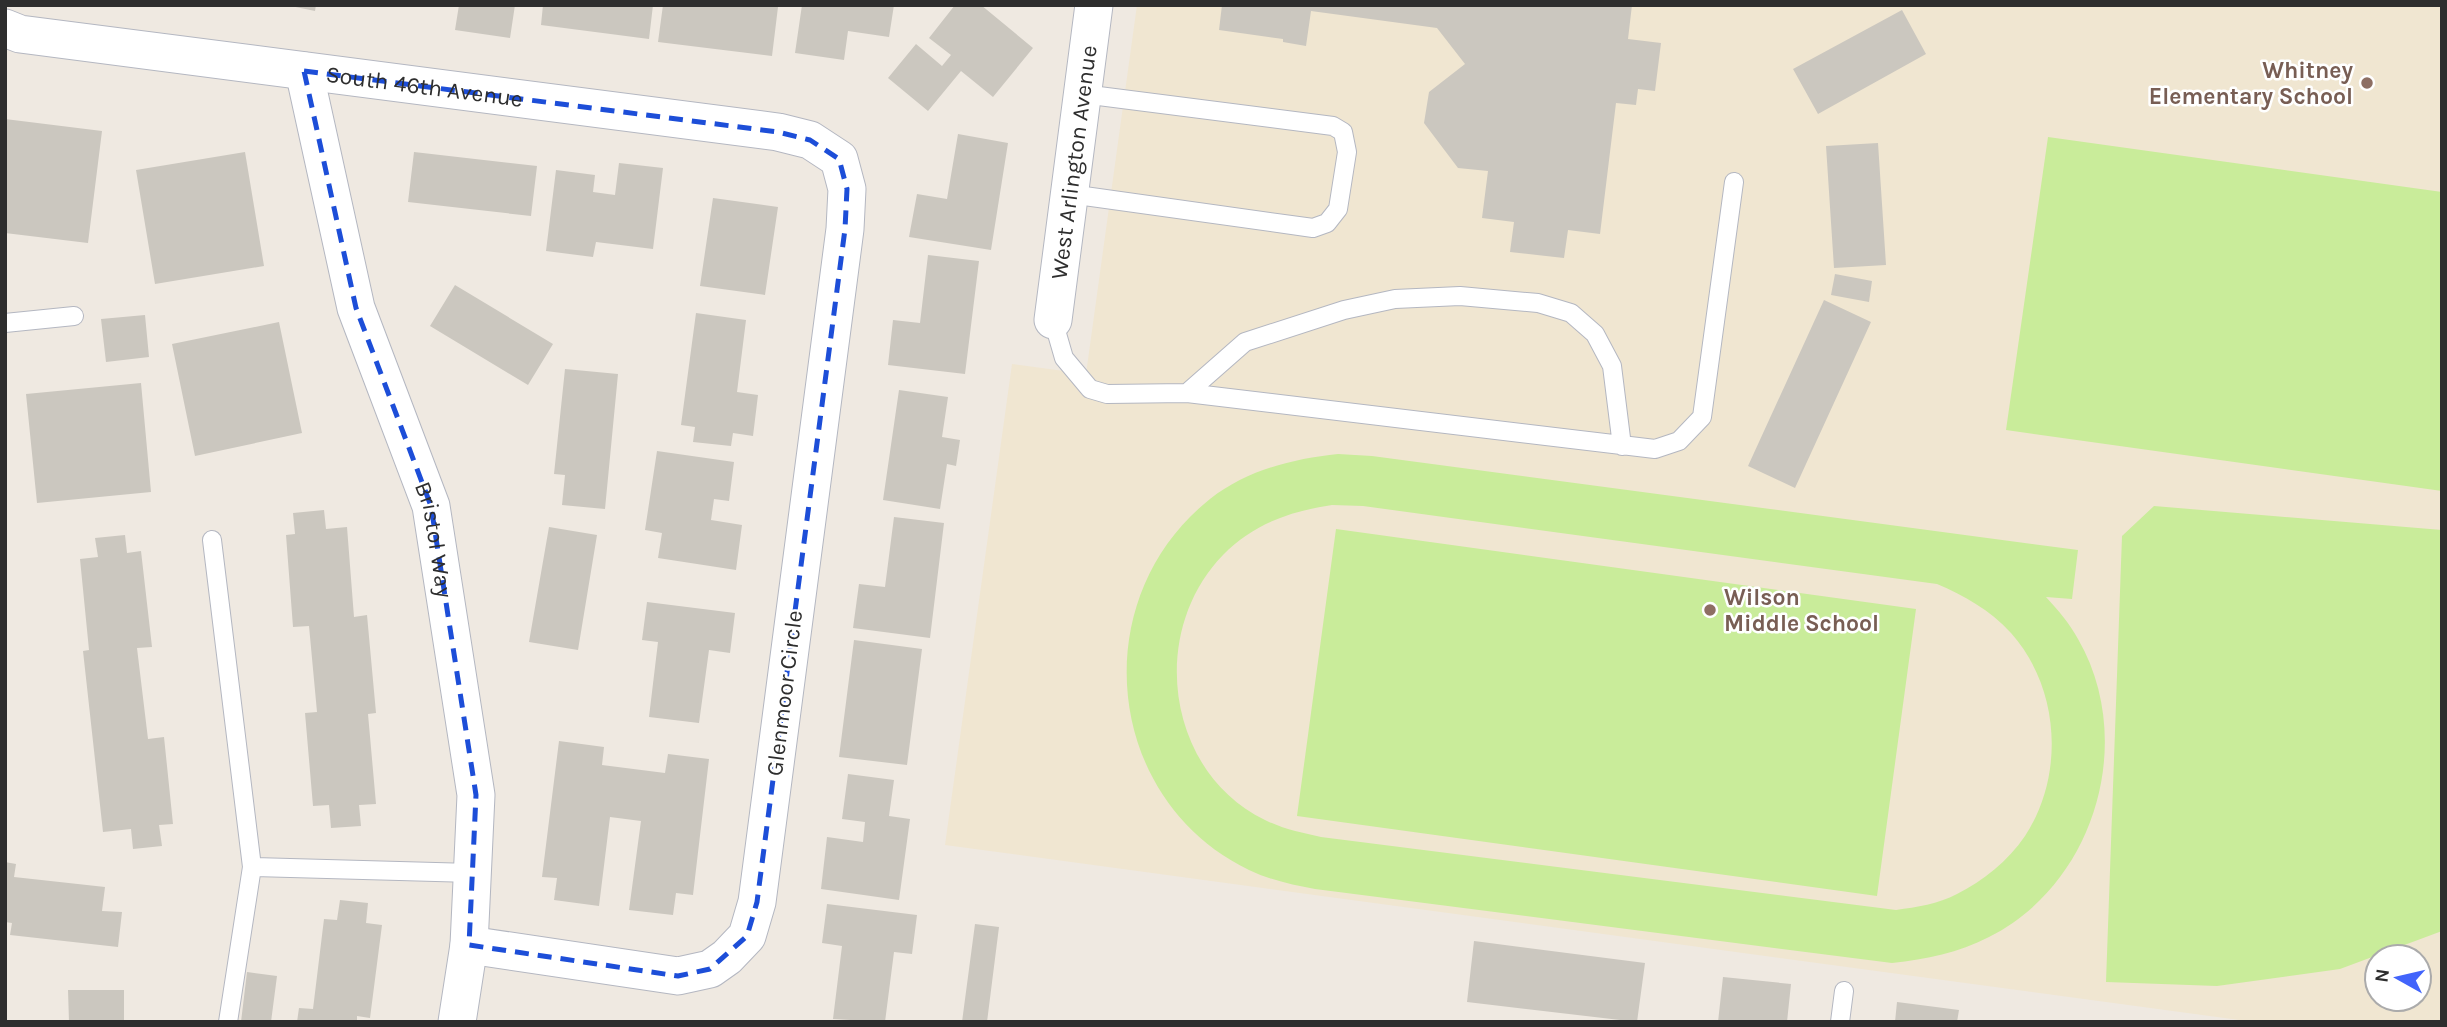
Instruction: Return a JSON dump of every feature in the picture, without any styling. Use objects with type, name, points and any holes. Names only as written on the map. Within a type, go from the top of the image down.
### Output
[{"type":"street","name":"West Arlington Avenue","points":[[1053,320],[1094,5]]},
{"type":"street","name":"South 46th Avenue","points":[[5,28],[20,34],[778,132],[810,140],[839,159]]},
{"type":"street","name":"Bristol Way","points":[[304,71],[356,308],[431,506],[476,796],[469,945],[457,1022]]},
{"type":"street","name":"Glenmoor Circle","points":[[469,945],[678,975],[710,969],[727,957],[747,936],[757,902],[845,229],[847,189],[839,159]]},
{"type":"lane","points":[[1070,194],[1313,228],[1327,223],[1338,209],[1348,152],[1343,132],[1334,126],[1083,94]]},
{"type":"lane","points":[[1053,320],[1064,358],[1090,389],[1107,394],[1186,393],[1655,449],[1679,442],[1702,416],[1734,182]]},
{"type":"lane","points":[[1186,393],[1245,342],[1344,310],[1395,299],[1460,296],[1538,303],[1571,313],[1595,334],[1612,366],[1622,446]]},
{"type":"lane","points":[[5,323],[74,316]]},
{"type":"lane","points":[[212,540],[252,867],[228,1022]]},
{"type":"lane","points":[[252,867],[472,873]]},
{"type":"lane","points":[[1840,1022],[1844,992]]},
{"type":"highlighted area","points":[[304,71],[778,132],[810,140],[839,159],[847,189],[845,229],[757,902],[747,936],[710,969],[678,976],[469,945],[476,795],[431,506],[356,308]]},
{"type":"shaded area","name":"Wilson Middle School","points":[[1137,5],[2442,5],[2442,1022],[2254,1022],[945,845],[1012,364],[1086,374]]},
{"type":"green space","points":[[2048,137],[2442,192],[2442,491],[2006,430]]},
{"type":"green space","points":[[1321,456],[1372,456],[2078,550],[2072,599],[2046,597],[2064,617],[2078,639],[2095,679],[2104,721],[2104,764],[2095,806],[2079,846],[2056,882],[2026,913],[1989,937],[1942,954],[1892,963],[1315,889],[1282,882],[1249,870],[1201,838],[1164,797],[1140,748],[1128,696],[1129,642],[1143,589],[1170,541],[1210,499],[1255,473]],"holes":[[[1332,505],[1363,506],[1937,584],[1977,604],[1995,617],[2027,655],[2039,679],[2048,705],[2051,759],[2047,786],[2038,812],[2011,854],[1976,883],[1942,900],[1896,910],[1321,837],[1265,820],[1232,798],[1206,769],[1188,735],[1179,698],[1177,660],[1184,622],[1199,587],[1223,555],[1247,535],[1273,521],[1302,511]]]},
{"type":"green space","points":[[2154,506],[2442,530],[2442,931],[2410,943],[2363,943],[2363,960],[2340,969],[2217,986],[2106,982],[2122,536]]},
{"type":"green space","points":[[1336,529],[1916,609],[1877,896],[1297,816]]},
{"type":"building","points":[[286,5],[316,5],[315,11]]},
{"type":"building","points":[[459,5],[515,5],[510,38],[455,30]]},
{"type":"building","points":[[543,5],[653,5],[649,39],[541,25]]},
{"type":"building","points":[[663,5],[778,7],[772,56],[658,42]]},
{"type":"building","points":[[802,5],[894,5],[889,37],[848,31],[844,60],[795,53]]},
{"type":"building","points":[[955,5],[981,5],[1033,48],[993,97],[961,71],[928,111],[888,78],[916,44],[942,66],[951,55],[929,38]]},
{"type":"building","points":[[1222,5],[1632,5],[1628,39],[1661,43],[1655,91],[1638,89],[1636,105],[1616,103],[1600,234],[1568,230],[1564,258],[1510,252],[1514,222],[1482,218],[1488,171],[1458,168],[1424,123],[1429,92],[1465,64],[1437,28],[1311,11],[1306,46],[1283,42],[1283,39],[1219,30]]},
{"type":"building","points":[[1902,10],[1926,54],[1818,114],[1793,69]]},
{"type":"building","points":[[5,119],[102,131],[88,243],[5,233]]},
{"type":"building","points":[[958,134],[1008,143],[991,250],[909,237],[917,194],[947,199]]},
{"type":"building","points":[[1878,143],[1886,265],[1834,268],[1826,146]]},
{"type":"building","points":[[245,152],[264,266],[155,284],[136,170]]},
{"type":"building","points":[[414,152],[537,166],[531,216],[408,202]]},
{"type":"building","points":[[619,163],[663,168],[653,249],[596,242],[593,257],[546,251],[556,170],[595,175],[593,192],[615,195]]},
{"type":"building","points":[[713,198],[778,207],[765,295],[700,286]]},
{"type":"building","points":[[928,255],[979,261],[965,374],[888,365],[893,320],[920,323]]},
{"type":"building","points":[[1835,274],[1872,281],[1869,302],[1831,295]]},
{"type":"building","points":[[455,285],[553,344],[528,385],[430,326]]},
{"type":"building","points":[[1824,300],[1871,322],[1795,488],[1748,466]]},
{"type":"building","points":[[696,313],[746,320],[737,392],[758,395],[753,436],[733,433],[731,446],[693,442],[695,427],[681,425]]},
{"type":"building","points":[[145,315],[149,357],[106,362],[101,319]]},
{"type":"building","points":[[279,322],[302,433],[195,456],[172,344]]},
{"type":"building","points":[[565,369],[618,374],[605,509],[562,505],[565,475],[554,474]]},
{"type":"building","points":[[141,383],[151,492],[37,503],[26,394]]},
{"type":"building","points":[[899,390],[948,397],[942,437],[960,440],[956,466],[947,464],[940,509],[883,500]]},
{"type":"building","points":[[657,451],[734,462],[729,501],[714,499],[711,520],[742,525],[736,570],[658,558],[662,533],[645,530]]},
{"type":"building","points":[[324,510],[326,529],[347,527],[354,617],[367,615],[376,713],[368,714],[376,804],[359,805],[361,826],[331,828],[329,805],[313,806],[305,713],[317,712],[309,626],[293,627],[286,535],[295,534],[293,513]]},
{"type":"building","points":[[894,517],[944,523],[930,638],[853,628],[859,584],[885,587]]},
{"type":"building","points":[[549,527],[597,535],[578,650],[529,642]]},
{"type":"building","points":[[125,535],[127,553],[141,551],[152,647],[137,648],[148,739],[164,737],[173,824],[159,825],[162,846],[133,849],[131,829],[103,832],[83,651],[89,650],[80,559],[98,557],[95,538]]},
{"type":"building","points":[[647,602],[735,613],[730,653],[709,650],[699,723],[649,717],[658,642],[642,640]]},
{"type":"building","points":[[854,640],[922,649],[907,765],[839,757]]},
{"type":"building","points":[[559,741],[604,747],[602,765],[665,773],[668,754],[709,759],[693,895],[676,893],[673,915],[629,910],[641,821],[610,817],[599,906],[554,900],[557,878],[542,877]]},
{"type":"building","points":[[848,774],[894,780],[889,816],[910,819],[899,900],[821,889],[827,837],[863,842],[865,822],[842,819]]},
{"type":"building","points":[[5,862],[16,864],[14,877],[105,887],[102,911],[122,912],[118,947],[10,935],[12,923],[5,922]]},
{"type":"building","points":[[340,900],[368,903],[366,923],[382,925],[370,1018],[357,1016],[357,1022],[297,1022],[299,1008],[313,1009],[324,919],[337,920]]},
{"type":"building","points":[[827,904],[917,915],[912,954],[894,952],[885,1022],[833,1019],[842,946],[822,943]]},
{"type":"building","points":[[975,924],[999,927],[987,1022],[962,1022]]},
{"type":"building","points":[[1474,941],[1645,963],[1637,1022],[1467,1002]]},
{"type":"building","points":[[247,972],[277,976],[271,1022],[241,1022]]},
{"type":"building","points":[[1723,977],[1791,984],[1787,1022],[1718,1022]]},
{"type":"building","points":[[68,990],[124,990],[124,1022],[69,1022]]},
{"type":"building","points":[[1897,1002],[1959,1010],[1957,1022],[1895,1022]]},
{"type":"place","name":"Whitney Elementary School","points":[[2367,83]]},
{"type":"place","name":"Wilson Middle School","points":[[1710,610]]}]
